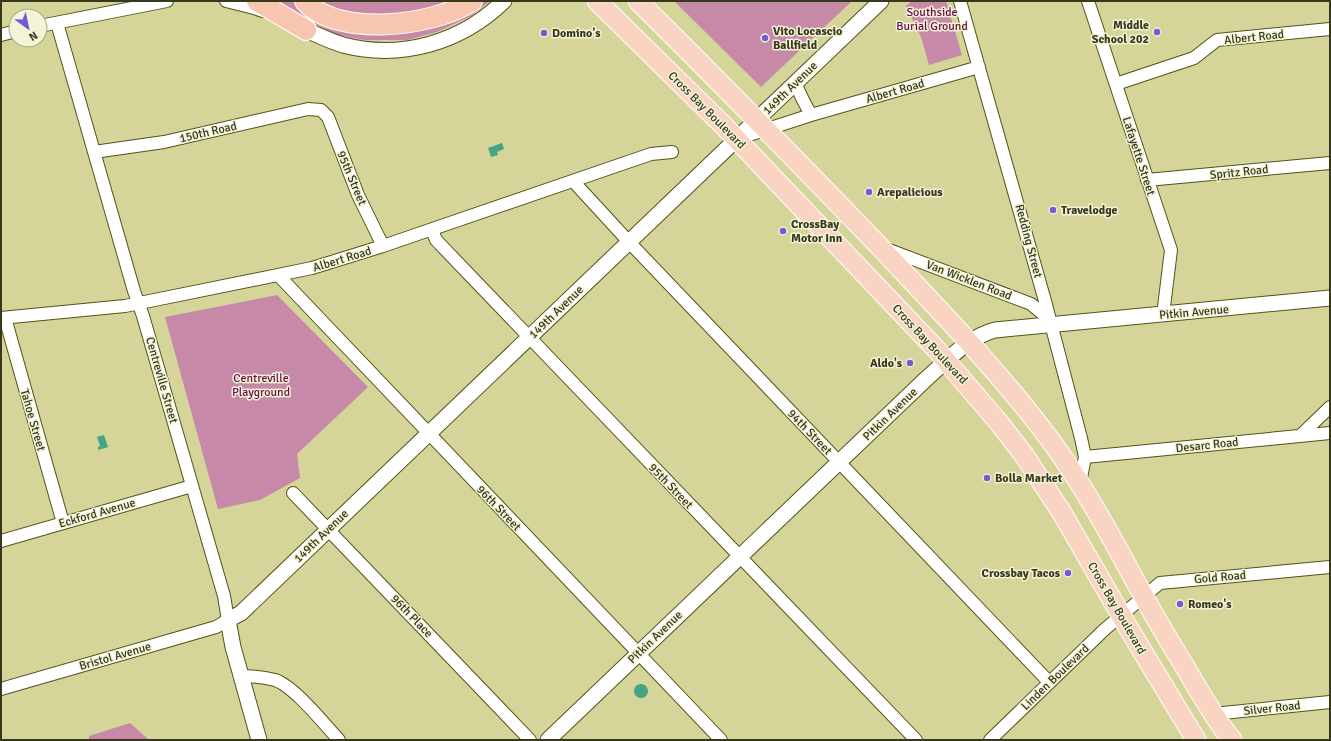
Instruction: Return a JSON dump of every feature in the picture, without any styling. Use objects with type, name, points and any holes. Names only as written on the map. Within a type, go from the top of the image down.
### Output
[{"type":"highway","points":[[257,1],[306,30]]},
{"type":"highway","points":[[304,1],[318,12],[332,18],[352,22],[385,24],[412,22],[433,18],[454,11],[472,1]]},
{"type":"main road","name":"Cross Bay Boulevard","points":[[597,1],[736,139],[947,361],[1000,424],[1024,455],[1062,513],[1196,740]]},
{"type":"main road","points":[[638,1],[761,125],[970,342],[1021,402],[1080,483],[1144,597],[1213,714],[1232,740]]},
{"type":"street","points":[[48,25],[167,1]]},
{"type":"street","points":[[226,1],[254,8],[330,40],[354,47],[379,50],[414,48],[436,43],[465,30],[483,19],[504,1]]},
{"type":"street","name":"149th Avenue","points":[[228,620],[241,613],[736,139],[761,125],[795,83],[881,1]]},
{"type":"street","name":"Redding Street","points":[[960,1],[1004,153],[1085,457],[1080,483]]},
{"type":"street","name":"Lafayette Street","points":[[1088,1],[1170,250],[1163,314]]},
{"type":"street","name":"Centreville Street","points":[[57,23],[224,596],[233,647],[259,740]]},
{"type":"street","name":"Albert Road","points":[[1116,84],[1194,58],[1217,40],[1330,29]]},
{"type":"street","name":"Albert Road","points":[[761,125],[811,115],[979,67]]},
{"type":"street","points":[[795,83],[811,115]]},
{"type":"street","name":"150th Road","points":[[94,152],[164,142],[308,109],[321,110]]},
{"type":"street","name":"95th Street","points":[[321,110],[328,117],[358,195],[383,246]]},
{"type":"street","name":"Albert Road","points":[[3,318],[125,306],[279,276],[312,268],[432,230],[651,154],[672,152]]},
{"type":"street","name":"Spritz Road","points":[[1147,180],[1330,163]]},
{"type":"street","name":"94th Street","points":[[573,181],[629,242],[1049,682]]},
{"type":"street","name":"95th Street","points":[[432,230],[436,240],[529,338],[916,740]]},
{"type":"street","name":"Van Wicklen Road","points":[[878,246],[1031,304],[1042,313],[1051,326]]},
{"type":"street","name":"96th Street","points":[[279,276],[721,740]]},
{"type":"street","name":"Pitkin Avenue","points":[[548,740],[926,379],[970,342],[987,332],[995,330],[1051,326],[1330,298]]},
{"type":"street","name":"Tahoe Street","points":[[3,318],[62,523]]},
{"type":"street","points":[[1301,435],[1330,407]]},
{"type":"street","name":"Desarc Road","points":[[1085,457],[1330,433]]},
{"type":"street","name":"Eckford Avenue","points":[[1,541],[192,486]]},
{"type":"street","name":"96th Place","points":[[293,493],[530,740]]},
{"type":"street","name":"Gold Road","points":[[1121,615],[1160,583],[1330,567]]},
{"type":"street","name":"Linden Boulevard","points":[[990,740],[1049,682],[1121,615]]},
{"type":"street","name":"Bristol Avenue","points":[[1,689],[216,627],[228,620]]},
{"type":"street","points":[[241,676],[277,680],[291,689],[339,740]]},
{"type":"street","name":"Silver Road","points":[[1213,714],[1330,702]]},
{"type":"green space","points":[[270,1],[295,1],[299,8],[325,24],[469,11],[483,1],[490,1],[471,16],[437,32],[407,40],[365,40],[338,35]]},
{"type":"green space","points":[[322,1],[460,1],[455,5],[371,18],[339,12]]},
{"type":"green space","name":"Vito Locascio Ballfield","points":[[674,1],[852,1],[761,87]]},
{"type":"green space","name":"Southside Burial Ground","points":[[912,1],[946,1],[962,55],[929,65],[921,37],[906,6]]},
{"type":"green space","name":"Centreville Playground","points":[[277,295],[368,387],[297,454],[300,478],[260,500],[218,509],[165,317]]},
{"type":"green space","points":[[130,723],[149,740],[89,740],[89,736]]},
{"type":"shaded area","points":[[502,143],[504,149],[497,152],[498,155],[491,157],[488,148]]},
{"type":"shaded area","points":[[104,435],[108,447],[98,450],[98,447],[100,446],[97,437]]},
{"type":"shaded area","points":[[641,684],[646,686],[648,691],[646,696],[641,698],[636,696],[634,691],[636,686]]},
{"type":"place","name":"Middle School 202","points":[[1157,32]]},
{"type":"place","name":"Domino's","points":[[544,33]]},
{"type":"place","name":"Vito Locascio Ballfield","points":[[765,38]]},
{"type":"place","name":"Arepalicious","points":[[869,192]]},
{"type":"place","name":"Travelodge","points":[[1053,210]]},
{"type":"place","name":"CrossBay Motor Inn","points":[[783,231]]},
{"type":"place","name":"Aldo's","points":[[910,363]]},
{"type":"place","name":"Bolla Market","points":[[987,478]]},
{"type":"place","name":"Crossbay Tacos","points":[[1068,573]]},
{"type":"place","name":"Romeo's","points":[[1180,604]]}]
